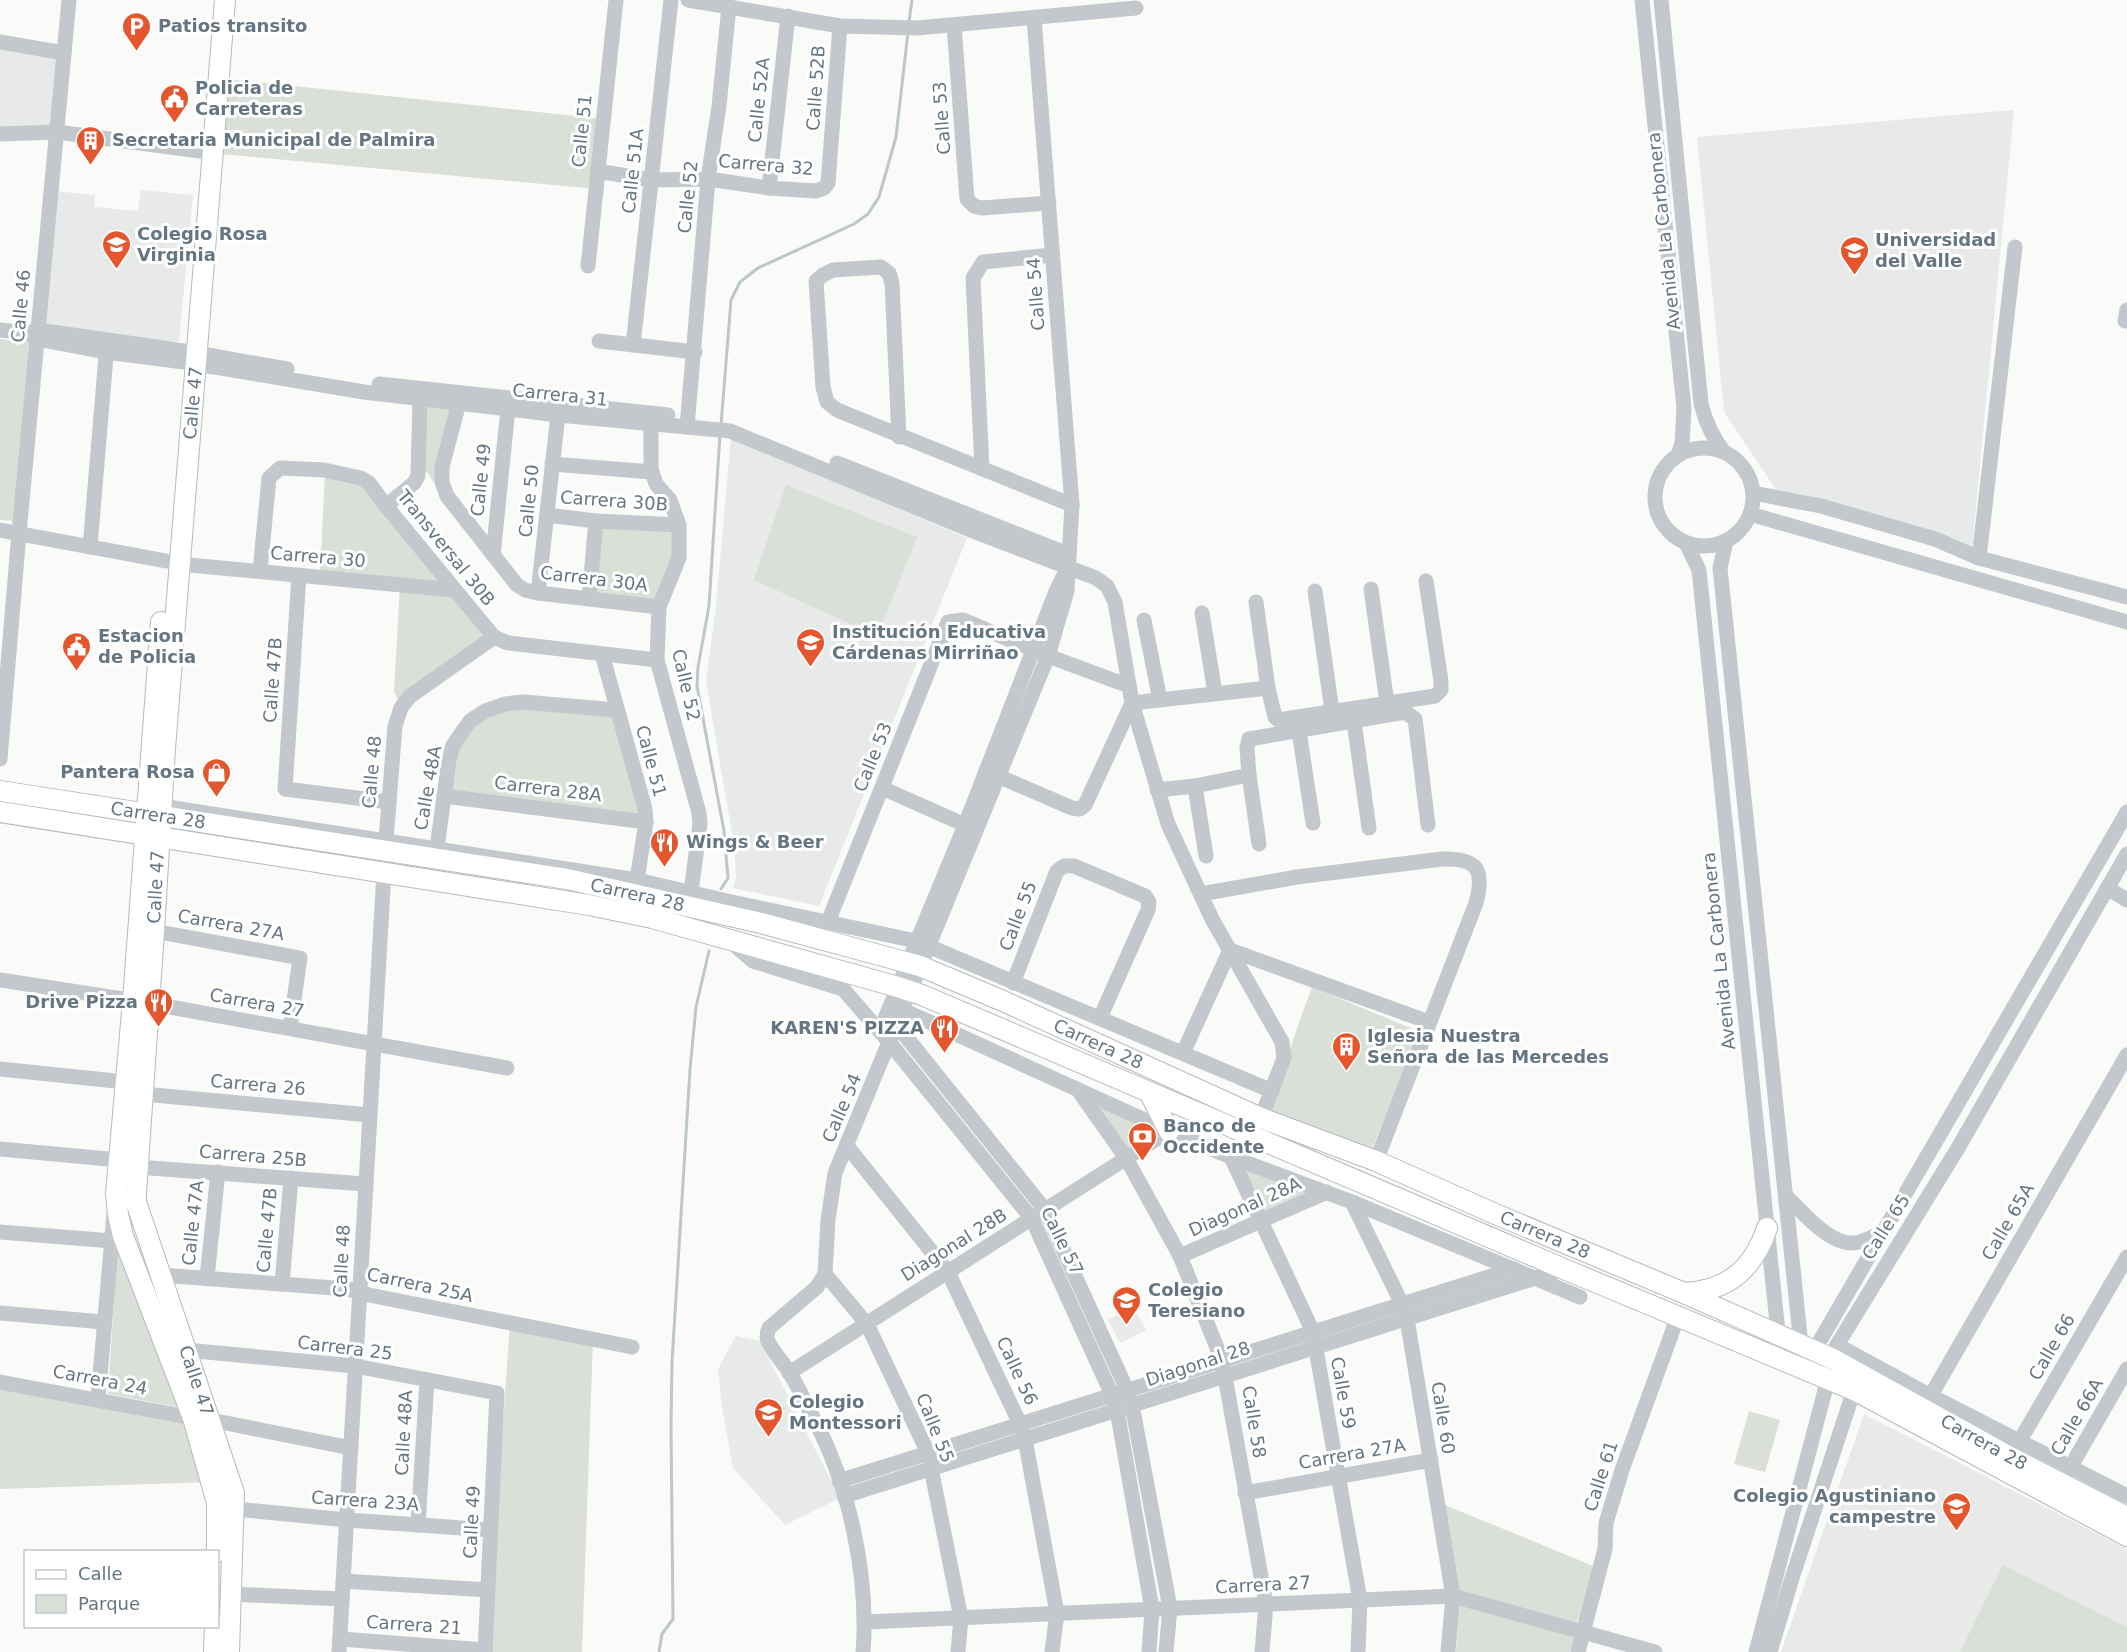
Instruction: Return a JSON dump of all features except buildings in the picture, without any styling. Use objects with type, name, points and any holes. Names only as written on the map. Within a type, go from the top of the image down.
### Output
[{"type":"main road","name":"Calle 47","points":[[191,358],[200,151],[212,0]]},
{"type":"main road","name":"Calle 47","points":[[225,0],[172,562],[155,813],[151,836],[141,1002],[143,1094],[128,1163],[116,1194],[123,1236],[202,1419],[231,1477],[235,1509],[227,1602],[229,1652]]},
{"type":"main road","name":"Carrera 28","points":[[0,791],[402,846],[630,892],[914,964],[1004,1001],[1261,1118],[1376,1161],[1807,1348],[1833,1361],[1857,1381],[2055,1499],[2127,1536]]},
{"type":"main road","name":"Carrera 28","points":[[0,812],[589,905],[651,918],[904,989],[1564,1269],[1780,1358],[1833,1361]]},
{"type":"main road","name":"Calle 47","points":[[151,836],[154,931],[125,1082],[128,1163],[136,1202],[186,1350],[202,1419],[217,1503],[217,1550]]},
{"type":"main road","points":[[1149,1092],[1169,1131]]},
{"type":"main road","points":[[1684,1293],[1709,1290],[1732,1279],[1758,1252],[1767,1228]]},
{"type":"main road","name":"Carrera 28","points":[[1857,1381],[1927,1402],[2066,1475],[2127,1517]]},
{"type":"main road","points":[[214,1652],[215,1628]]},
{"type":"street","name":"Calle 46","points":[[0,759],[34,334],[57,132],[69,0]]},
{"type":"street","name":"Calle 51","points":[[588,266],[616,0]]},
{"type":"street","name":"Calle 51A","points":[[633,345],[671,0]]},
{"type":"street","points":[[688,0],[840,26],[896,28],[954,25],[1136,8]]},
{"type":"street","name":"Avenida La Carbonera","points":[[1642,0],[1684,408],[1682,443],[1678,455]]},
{"type":"street","name":"Avenida La Carbonera","points":[[1661,0],[1701,405],[1710,432],[1724,452]]},
{"type":"street","name":"Calle 52","points":[[688,422],[708,179],[719,106],[729,6]]},
{"type":"street","name":"Calle 52A","points":[[769,188],[788,16]]},
{"type":"street","name":"Calle 54","points":[[825,1274],[828,1220],[835,1173],[847,1146],[885,1038],[896,1016],[904,989],[1067,591],[1072,505],[1034,18]]},
{"type":"street","name":"Calle 53","points":[[954,25],[967,199],[974,206],[982,208],[1048,203]]},
{"type":"street","name":"Calle 52B","points":[[824,188],[828,183],[840,26]]},
{"type":"street","points":[[0,42],[64,53]]},
{"type":"street","points":[[0,134],[57,132],[200,151]]},
{"type":"street","name":"Carrera 32","points":[[597,171],[652,180],[708,179],[769,188],[816,191],[824,188]]},
{"type":"street","points":[[1979,558],[2014,247]]},
{"type":"street","points":[[982,470],[973,278],[983,262],[1053,255]]},
{"type":"street","points":[[899,437],[892,283],[889,273],[881,267],[833,270],[816,281],[827,402],[837,410],[899,437],[1072,505]]},
{"type":"street","name":"Carrera 31","points":[[0,330],[191,358],[300,377],[364,393],[651,423],[688,422]]},
{"type":"street","points":[[599,341],[694,352]]},
{"type":"street","points":[[90,548],[107,346]]},
{"type":"street","name":"Carrera 31","points":[[300,377],[729,426],[1068,561],[1096,578],[1107,586],[1115,602],[1129,686]]},
{"type":"street","points":[[386,506],[414,483],[417,476],[420,399]]},
{"type":"street","points":[[459,403],[442,467],[442,482],[447,496],[517,585],[531,591]]},
{"type":"street","name":"Calle 49","points":[[494,555],[508,409]]},
{"type":"street","name":"Calle 50","points":[[531,591],[547,515],[558,414]]},
{"type":"street","name":"Calle 52","points":[[651,423],[649,455],[652,472],[656,484],[670,500],[679,525],[679,558],[659,607],[657,660],[699,813],[700,824],[691,892]]},
{"type":"street","points":[[1701,448],[1724,452],[1733,457],[1747,472],[1753,493],[1750,514],[1738,532],[1726,541],[1711,546],[1686,543],[1674,536],[1665,526],[1659,514],[1656,488],[1661,475],[1678,455],[1701,448]]},
{"type":"street","points":[[552,464],[652,472]]},
{"type":"street","name":"Transversal 30B","points":[[260,571],[269,478],[274,472],[280,468],[324,470],[361,478],[369,483],[494,637]]},
{"type":"street","points":[[1753,493],[1821,506],[1935,539],[1979,558],[2127,597]]},
{"type":"street","points":[[1750,514],[2127,622]]},
{"type":"street","name":"Carrera 30B","points":[[547,515],[596,521],[679,525]]},
{"type":"street","points":[[589,599],[596,521]]},
{"type":"street","name":"Carrera 30","points":[[0,530],[172,562],[454,590]]},
{"type":"street","points":[[1726,541],[1720,568],[1786,1196],[1807,1348]]},
{"type":"street","name":"Avenida La Carbonera","points":[[1686,543],[1699,570],[1780,1358]]},
{"type":"street","name":"Calle 47B","points":[[299,575],[285,789],[389,802]]},
{"type":"street","points":[[1256,602],[1272,710],[1278,720],[1435,696],[1441,690],[1426,581]]},
{"type":"street","points":[[1371,589],[1387,703]]},
{"type":"street","name":"Carrera 30A","points":[[531,591],[659,607]]},
{"type":"street","points":[[1315,591],[1332,711]]},
{"type":"street","points":[[1202,613],[1215,693]]},
{"type":"street","name":"Calle 53","points":[[828,922],[948,621],[963,620],[1042,653]]},
{"type":"street","points":[[1144,620],[1160,700]]},
{"type":"street","points":[[494,637],[508,643],[657,660]]},
{"type":"street","name":"Calle 48","points":[[402,846],[389,802],[395,726],[401,708],[409,697],[494,637]]},
{"type":"street","points":[[1042,653],[1129,686],[1168,824],[1212,919],[1282,1042],[1284,1058],[1261,1118]]},
{"type":"street","name":"Calle 51","points":[[602,654],[645,809],[646,822],[637,880]]},
{"type":"street","points":[[1132,703],[1268,687]]},
{"type":"street","name":"Calle 48A","points":[[437,848],[453,745],[470,722],[485,711],[505,704],[523,702],[617,710]]},
{"type":"street","points":[[992,774],[1072,808],[1080,809],[1085,805],[1132,703]]},
{"type":"street","points":[[1259,844],[1249,775],[1247,748],[1249,739],[1405,712],[1415,719],[1428,825]]},
{"type":"street","points":[[1354,722],[1369,828]]},
{"type":"street","points":[[1299,730],[1313,823]]},
{"type":"street","points":[[1157,790],[1195,786],[1249,775]]},
{"type":"street","points":[[1195,786],[1206,856]]},
{"type":"street","points":[[882,788],[971,827]]},
{"type":"street","name":"Carrera 28A","points":[[444,795],[646,822]]},
{"type":"street","name":"Calle 65","points":[[1807,1348],[1884,1231],[2127,812]]},
{"type":"street","name":"Carrera 28","points":[[155,813],[402,846],[437,848],[637,880],[922,944],[1272,1091]]},
{"type":"street","name":"Calle 65","points":[[1756,1652],[1833,1361],[2127,854]]},
{"type":"street","points":[[1201,894],[1297,877],[1442,859],[1470,861],[1479,873],[1480,888],[1476,903],[1376,1161]]},
{"type":"street","name":"Calle 55","points":[[1013,983],[1057,871],[1064,866],[1074,866],[1134,891],[1144,896],[1149,902],[1148,910],[1100,1018]]},
{"type":"street","name":"Calle 48","points":[[339,1646],[384,872]]},
{"type":"street","points":[[2107,888],[2127,900]]},
{"type":"street","name":"Carrera 27A","points":[[154,931],[300,958],[290,1028]]},
{"type":"street","name":"Calle 57","points":[[729,940],[753,961],[843,989],[1038,1214]]},
{"type":"street","points":[[1230,950],[1429,1022]]},
{"type":"street","points":[[1183,1053],[1230,950]]},
{"type":"street","name":"Carrera 27","points":[[0,980],[141,1002],[507,1068]]},
{"type":"street","points":[[896,1016],[1231,1157],[1352,1202],[1580,1297]]},
{"type":"street","name":"Calle 57","points":[[896,1016],[1038,1214],[1120,1392],[1132,1406],[1170,1608],[1167,1652]]},
{"type":"street","name":"Calle 65A","points":[[1927,1402],[2127,1055]]},
{"type":"street","points":[[0,1069],[125,1082]]},
{"type":"street","name":"Calle 58","points":[[1078,1091],[1126,1158],[1180,1257],[1222,1360],[1266,1604],[1262,1652]]},
{"type":"street","name":"Carrera 26","points":[[143,1094],[369,1115]]},
{"type":"street","name":"Diagonal 28B","points":[[789,1373],[1169,1131]]},
{"type":"street","name":"Calle 56","points":[[847,1146],[948,1272],[1020,1424],[1025,1439],[1057,1613],[1053,1652]]},
{"type":"street","name":"Carrera 25B","points":[[0,1149],[218,1172],[365,1184]]},
{"type":"street","name":"Calle 59","points":[[1231,1157],[1313,1332],[1360,1600],[1358,1652]]},
{"type":"street","name":"Calle 47A","points":[[207,1278],[218,1172]]},
{"type":"street","name":"Calle 47B","points":[[282,1284],[291,1178]]},
{"type":"street","name":"Diagonal 28A","points":[[1180,1257],[1327,1192]]},
{"type":"street","name":"Calle 47","points":[[98,1399],[116,1194]]},
{"type":"street","points":[[1786,1196],[1825,1232],[1845,1243],[1866,1240],[1884,1231]]},
{"type":"street","name":"Calle 60","points":[[1352,1202],[1405,1311],[1453,1596],[1448,1652]]},
{"type":"street","points":[[0,1232],[112,1241]]},
{"type":"street","name":"Calle 66","points":[[2015,1449],[2127,1257]]},
{"type":"street","name":"Diagonal 28","points":[[844,1496],[1315,1348],[1514,1269]]},
{"type":"street","name":"Diagonal 28","points":[[839,1480],[1313,1332],[1537,1278],[1564,1269]]},
{"type":"street","points":[[825,1274],[817,1287],[769,1328],[767,1334],[768,1341],[789,1373],[817,1424],[844,1496],[858,1559],[865,1622],[863,1652]]},
{"type":"street","name":"Calle 55","points":[[825,1274],[867,1324],[928,1453],[961,1618],[958,1652]]},
{"type":"street","name":"Carrera 25A","points":[[161,1275],[348,1289],[369,1296],[632,1347]]},
{"type":"street","points":[[1655,1307],[1671,1335]]},
{"type":"street","points":[[0,1313],[104,1322]]},
{"type":"street","name":"Calle 61","points":[[1578,1652],[1602,1557],[1606,1523],[1622,1470],[1678,1316]]},
{"type":"street","name":"Carrera 25","points":[[186,1350],[355,1366],[497,1393]]},
{"type":"street","points":[[1833,1361],[1927,1402]]},
{"type":"street","name":"Calle 66A","points":[[2066,1475],[2127,1369]]},
{"type":"street","name":"Calle 48A","points":[[418,1525],[426,1380]]},
{"type":"street","points":[[1770,1652],[1857,1381]]},
{"type":"street","name":"Carrera 24","points":[[0,1382],[351,1448]]},
{"type":"street","name":"Calle 57","points":[[1120,1392],[1117,1410],[1152,1609],[1149,1652]]},
{"type":"street","name":"Calle 49","points":[[485,1651],[497,1393]]},
{"type":"street","name":"Carrera 27A","points":[[1245,1493],[1431,1460]]},
{"type":"street","points":[[2066,1475],[2127,1496]]},
{"type":"street","name":"Carrera 23A","points":[[235,1509],[346,1520],[491,1530]]},
{"type":"street","points":[[343,1581],[488,1590]]},
{"type":"street","name":"Carrera 27","points":[[865,1622],[1453,1596],[1655,1652]]},
{"type":"street","points":[[227,1602],[342,1599]]},
{"type":"street","name":"Carrera 21","points":[[339,1646],[485,1651]]},
{"type":"shaded area","points":[[0,42],[64,53],[57,132],[0,134]]},
{"type":"shaded area","name":"Universidad del Valle","points":[[2014,110],[1972,549],[1777,491],[1724,412],[1697,137]]},
{"type":"shaded area","name":"Colegio Rosa Virginia","points":[[141,190],[193,195],[179,342],[41,329],[53,191],[95,195],[94,207],[138,211]]},
{"type":"shaded area","name":"Institución Educativa Cárdenas Mirriñao","points":[[731,437],[967,538],[819,906],[733,888],[736,877],[734,845],[706,681],[716,606]]},
{"type":"shaded area","name":"Colegio Teresiano","points":[[1133,1307],[1146,1330],[1120,1343],[1108,1320]]},
{"type":"shaded area","name":"Colegio Montessori","points":[[736,1336],[760,1341],[840,1498],[785,1525],[733,1468],[718,1369]]},
{"type":"shaded area","name":"Colegio Agustiniano campestre","points":[[1864,1414],[2127,1549],[2127,1652],[1781,1652]]},
{"type":"green space","points":[[228,79],[603,119],[596,189],[222,154]]},
{"type":"green space","points":[[0,339],[32,342],[15,521],[0,520]]},
{"type":"green space","points":[[420,399],[459,403],[442,482],[434,483],[427,472],[418,476]]},
{"type":"green space","points":[[325,473],[356,480],[375,494],[452,589],[320,575]]},
{"type":"green space","points":[[786,485],[917,537],[877,636],[754,580]]},
{"type":"green space","points":[[597,521],[679,525],[679,558],[659,607],[589,599]]},
{"type":"green space","points":[[400,585],[454,591],[491,637],[400,704],[394,692]]},
{"type":"green space","points":[[505,704],[617,710],[646,822],[444,796],[449,760],[470,721]]},
{"type":"green space","points":[[1312,987],[1420,1032],[1370,1153],[1268,1115]]},
{"type":"green space","points":[[1093,1100],[1157,1133],[1127,1151]]},
{"type":"green space","points":[[1243,1166],[1312,1192],[1267,1215]]},
{"type":"green space","points":[[118,1237],[182,1408],[108,1394]]},
{"type":"green space","points":[[510,1323],[593,1339],[582,1652],[487,1652]]},
{"type":"green space","points":[[0,1383],[193,1418],[211,1482],[0,1489]]},
{"type":"green space","points":[[1749,1411],[1780,1420],[1765,1472],[1734,1464]]},
{"type":"green space","points":[[1440,1503],[1596,1567],[1576,1626],[1456,1589]]},
{"type":"green space","points":[[2003,1565],[2127,1627],[2127,1652],[1960,1652]]},
{"type":"green space","points":[[1460,1605],[1575,1637],[1570,1652],[1456,1652]]},
{"type":"waterway","points":[[909,22],[912,0]]},
{"type":"waterway","points":[[721,425],[731,300],[740,282],[758,268],[854,224],[868,214],[879,197],[896,137],[908,32]]},
{"type":"waterway","points":[[720,434],[709,606],[698,667],[697,686],[724,831],[728,878],[721,889]]},
{"type":"waterway","points":[[659,1652],[662,1634],[673,1619],[672,1362],[690,1069],[696,1007],[709,951]]},
{"type":"place","name":"Patios transito","points":[[137,52]]},
{"type":"place","name":"Policia de Carreteras","points":[[174,124]]},
{"type":"place","name":"Secretaria Municipal de Palmira","points":[[91,166]]},
{"type":"place","name":"Colegio Rosa Virginia","points":[[116,270]]},
{"type":"place","name":"Universidad del Valle","points":[[1854,276]]},
{"type":"place","name":"Institución Educativa Cárdenas Mirriñao","points":[[811,668]]},
{"type":"place","name":"Estacion de Policia","points":[[77,672]]},
{"type":"place","name":"Pantera Rosa","points":[[216,798]]},
{"type":"place","name":"Wings & Beer","points":[[665,868]]},
{"type":"place","name":"Drive Pizza","points":[[159,1028]]},
{"type":"place","name":"KAREN'S PIZZA","points":[[945,1054]]},
{"type":"place","name":"Iglesia Nuestra Señora de las Mercedes","points":[[1346,1072]]},
{"type":"place","name":"Banco de Occidente","points":[[1142,1162]]},
{"type":"place","name":"Colegio Teresiano","points":[[1127,1326]]},
{"type":"place","name":"Colegio Montessori","points":[[768,1438]]},
{"type":"place","name":"Colegio Agustiniano campestre","points":[[1957,1532]]}]
